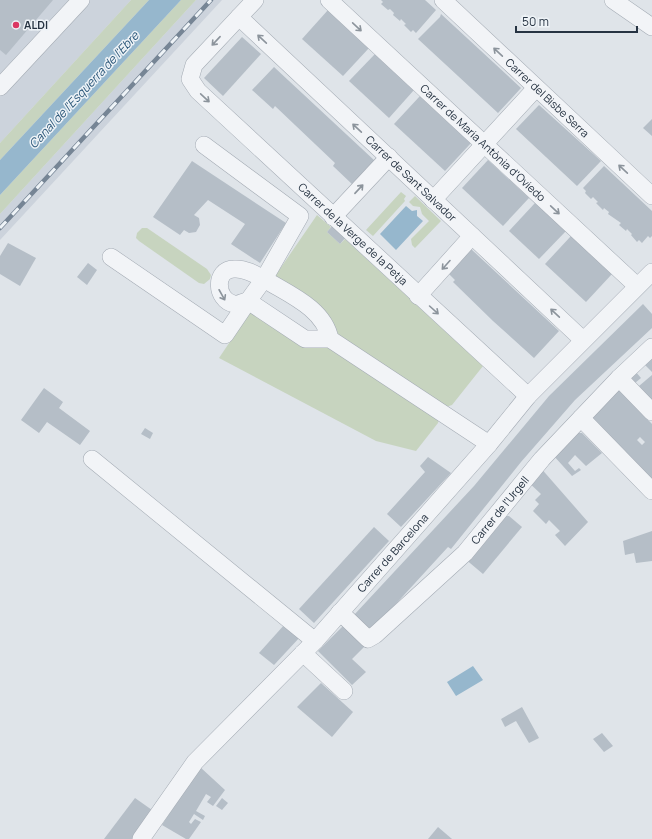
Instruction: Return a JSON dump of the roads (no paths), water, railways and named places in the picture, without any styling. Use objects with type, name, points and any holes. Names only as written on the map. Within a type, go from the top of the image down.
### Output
[{"type":"street","points":[[0,88],[81,0]]},
{"type":"street","points":[[239,17],[255,0]]},
{"type":"street","name":"Carrer de Maria Antònia d'Oviedo","points":[[329,0],[637,286]]},
{"type":"street","name":"Carrer del Bisbe Serra","points":[[443,0],[652,196]]},
{"type":"street","points":[[613,0],[652,27]]},
{"type":"street","name":"Carrer de la Verge de la Petja","points":[[239,17],[194,65],[190,79],[198,91],[418,296],[528,396]]},
{"type":"street","name":"Carrer de Sant Salvador","points":[[239,17],[583,340]]},
{"type":"street","points":[[433,200],[536,88]]},
{"type":"street","points":[[111,257],[225,335],[264,278],[300,216],[204,145]]},
{"type":"street","points":[[333,217],[388,157]]},
{"type":"street","points":[[418,296],[472,236]]},
{"type":"street","points":[[330,339],[325,324],[316,312],[264,278],[232,268],[225,272],[220,279],[218,287],[220,295],[226,301],[235,304],[248,301],[305,339],[330,339],[489,444]]},
{"type":"street","name":"Carrer de Barcelona","points":[[140,839],[195,762],[315,641],[489,444],[528,396],[652,272]]},
{"type":"street","name":"Carrer de l'Urgell","points":[[340,612],[368,639],[375,635],[465,553],[542,459],[618,378],[652,347]]},
{"type":"street","points":[[618,378],[652,412]]},
{"type":"street","points":[[581,418],[652,491]]},
{"type":"street","points":[[92,459],[315,641]]},
{"type":"street","points":[[303,653],[344,691]]},
{"type":"water","name":"Canal de l'Esquerra de l'Ebre","points":[[149,0],[181,0],[0,195],[0,160]]},
{"type":"water","points":[[406,206],[412,211],[417,210],[417,216],[423,221],[396,250],[380,234]]},
{"type":"water","points":[[473,666],[483,680],[456,696],[447,682]]},
{"type":"railway","points":[[0,228],[211,0]]},
{"type":"place","name":"ALDI","points":[[16,25]]}]
